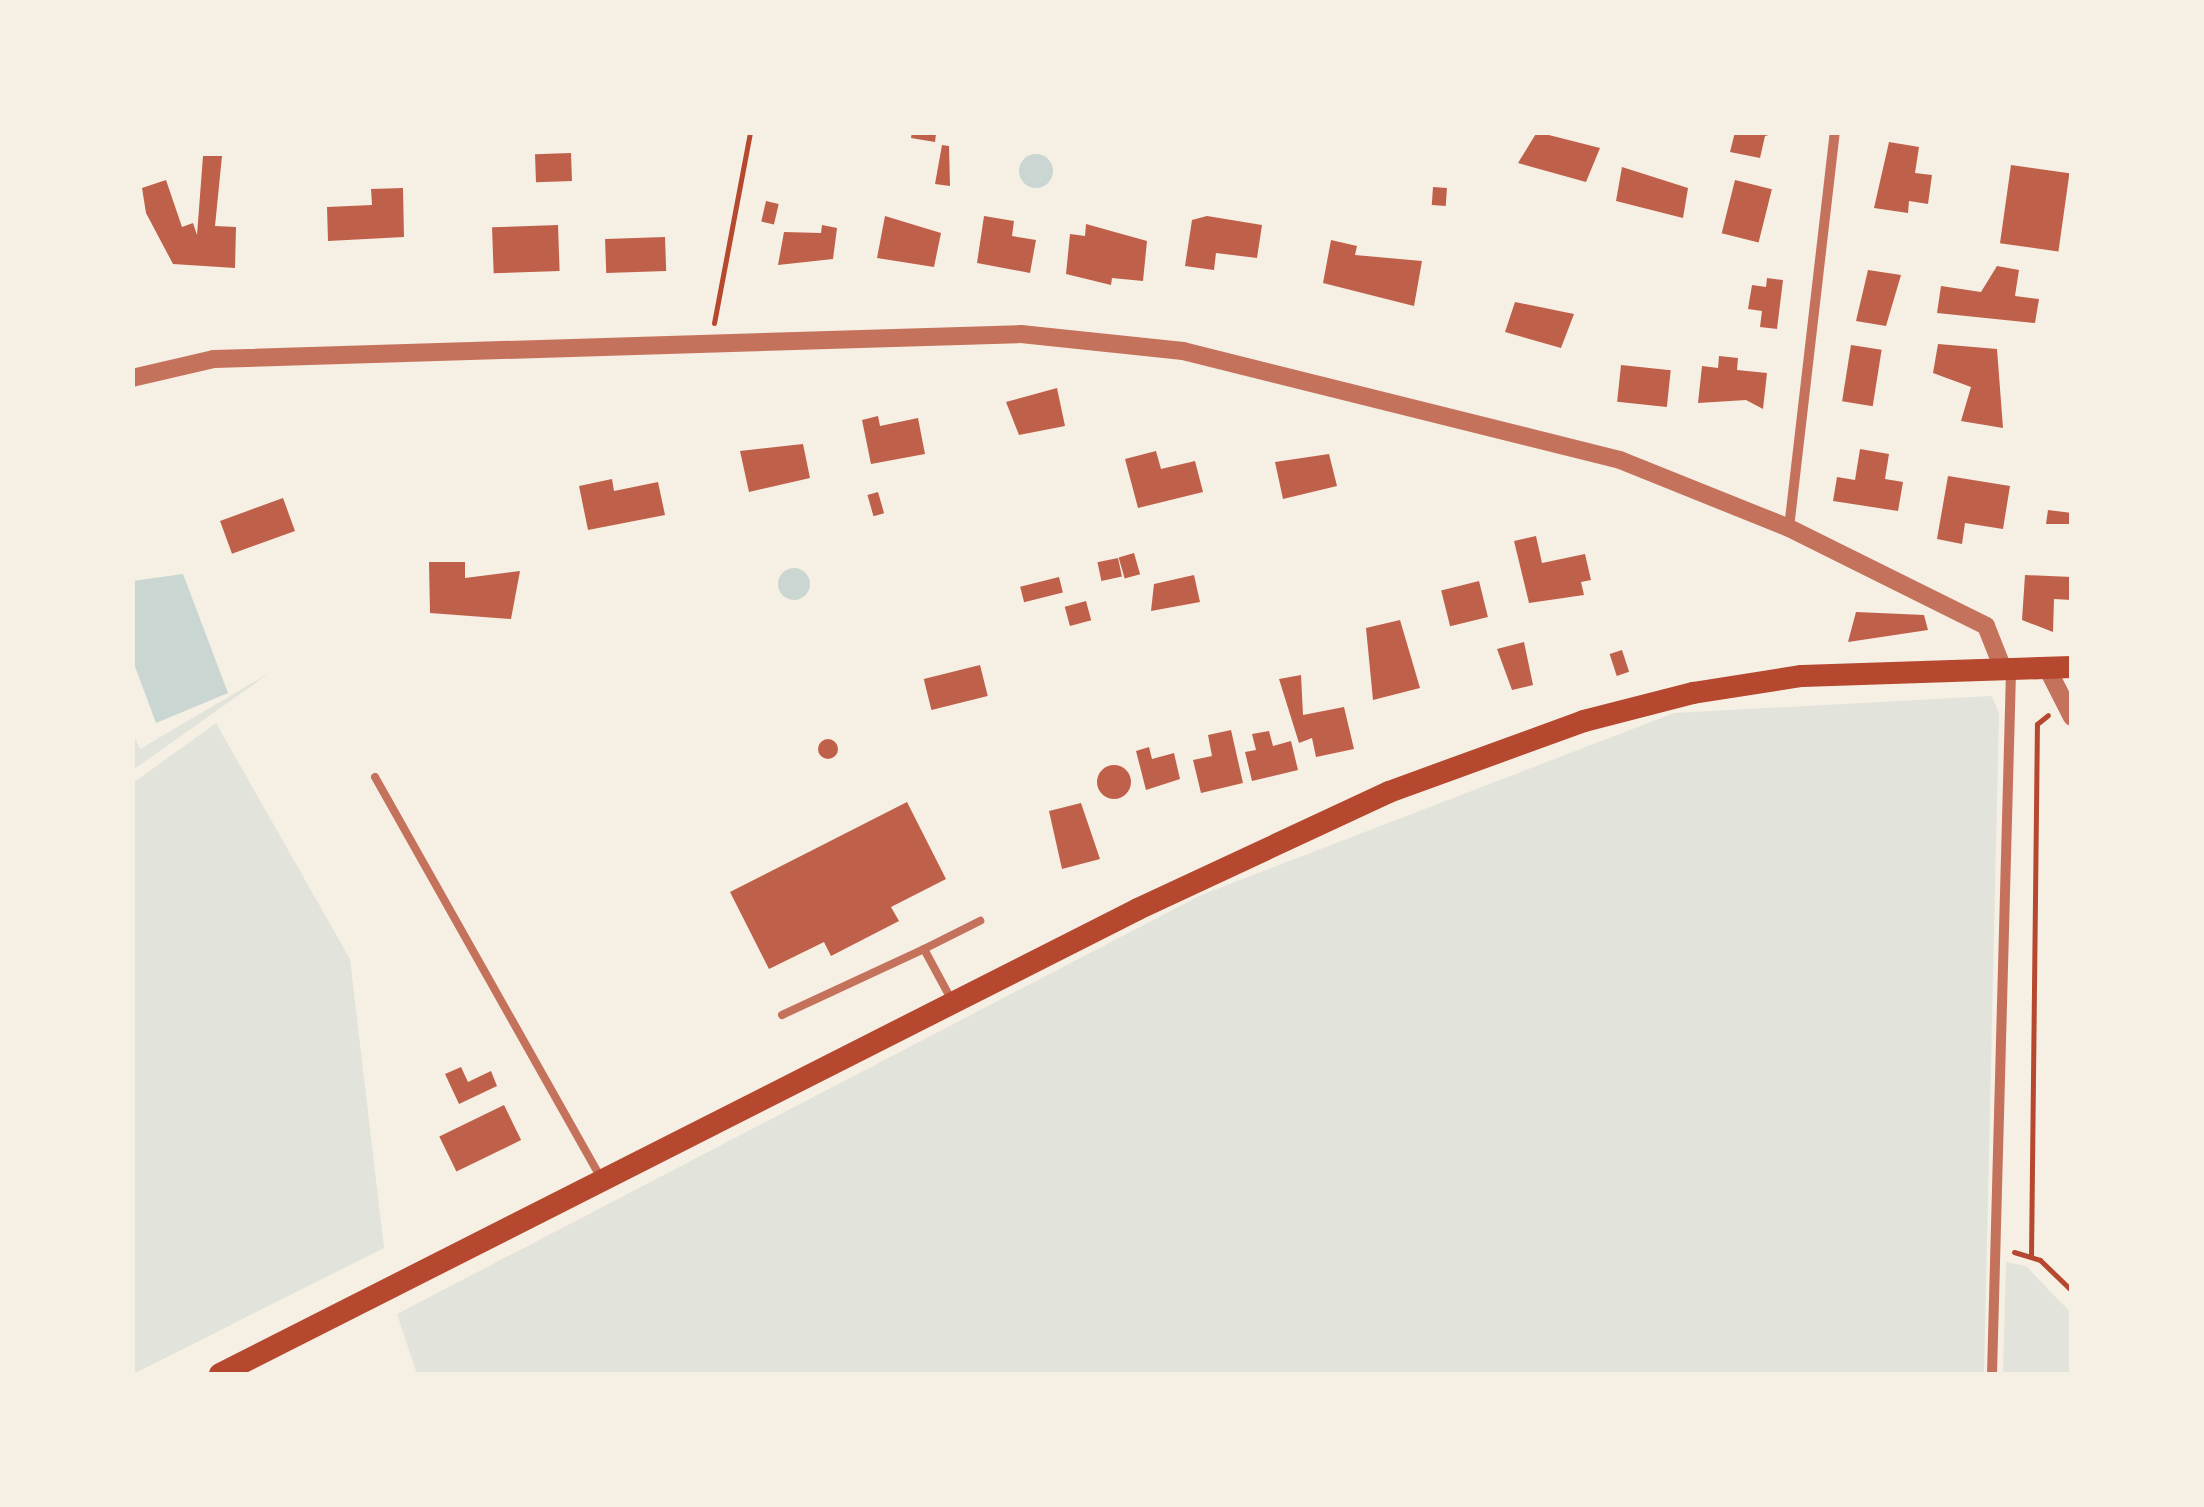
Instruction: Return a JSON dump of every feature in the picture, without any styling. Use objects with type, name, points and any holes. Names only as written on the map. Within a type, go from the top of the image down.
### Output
[{"type":"main road","points":[[220,1374],[953,1002],[1389,792],[1584,721],[1802,676],[2072,667]]},
{"type":"street","points":[[1788,528],[1835,132]]},
{"type":"street","points":[[132,378],[214,359],[1021,334],[1183,351],[1549,438],[1788,528],[1986,626],[2007,669],[1992,1374]]},
{"type":"street","points":[[2047,668],[2067,710]]},
{"type":"lane","points":[[376,778],[602,1180]]},
{"type":"lane","points":[[782,1015],[980,921]]},
{"type":"lane","points":[[924,949],[953,1002]]},
{"type":"path","points":[[710,345],[750,132]]},
{"type":"path","points":[[2067,710],[2037,724],[2030,1257],[2072,1292]]},
{"type":"shaded area","points":[[1036,154],[1048,159],[1053,171],[1048,183],[1036,188],[1024,183],[1019,171],[1024,159]]},
{"type":"shaded area","points":[[794,568],[805,573],[810,584],[805,595],[794,600],[783,595],[778,584],[783,573]]},
{"type":"shaded area","points":[[183,574],[228,693],[156,723],[133,661],[133,581]]},
{"type":"shaded area","points":[[271,672],[133,770],[133,732],[140,749]]},
{"type":"shaded area","points":[[1992,696],[1999,714],[1984,1374],[417,1374],[397,1314],[1201,895],[1674,713]]},
{"type":"shaded area","points":[[216,723],[350,959],[384,1248],[133,1374],[133,783]]},
{"type":"shaded area","points":[[2006,1262],[2026,1266],[2071,1313],[2071,1374],[2003,1374]]},
{"type":"building","points":[[912,132],[936,134],[935,142],[911,138]]},
{"type":"building","points":[[1537,132],[1600,148],[1586,182],[1518,163]]},
{"type":"building","points":[[1735,132],[1781,132],[1765,136],[1760,158],[1730,152]]},
{"type":"building","points":[[1889,142],[1919,147],[1915,173],[1932,175],[1928,204],[1909,201],[1908,213],[1874,208]]},
{"type":"building","points":[[942,145],[949,146],[950,186],[935,184]]},
{"type":"building","points":[[571,153],[572,181],[536,182],[535,154]]},
{"type":"building","points":[[203,156],[222,156],[215,226],[236,227],[235,268],[173,264],[146,213],[142,188],[166,180],[182,227],[193,223],[197,235]]},
{"type":"building","points":[[2011,165],[2069,173],[2058,251],[2000,243]]},
{"type":"building","points":[[1622,167],[1688,188],[1683,218],[1616,201]]},
{"type":"building","points":[[1735,180],[1772,189],[1759,243],[1722,233]]},
{"type":"building","points":[[1433,187],[1447,188],[1446,206],[1432,205]]},
{"type":"building","points":[[403,188],[404,237],[328,241],[327,207],[372,205],[371,189]]},
{"type":"building","points":[[766,201],[779,204],[774,224],[761,221]]},
{"type":"building","points":[[885,216],[941,233],[934,267],[877,258]]},
{"type":"building","points":[[984,216],[1014,221],[1012,236],[1036,240],[1030,273],[977,263]]},
{"type":"building","points":[[1207,216],[1262,225],[1257,258],[1216,253],[1214,270],[1185,266],[1192,220]]},
{"type":"building","points":[[1086,224],[1147,241],[1143,281],[1112,278],[1111,285],[1066,274],[1070,234],[1085,236]]},
{"type":"building","points":[[558,225],[560,271],[494,273],[492,227]]},
{"type":"building","points":[[822,225],[837,228],[833,259],[778,265],[784,232],[821,233]]},
{"type":"building","points":[[665,237],[666,271],[606,273],[605,239]]},
{"type":"building","points":[[1331,240],[1357,246],[1355,255],[1422,261],[1414,306],[1323,283]]},
{"type":"building","points":[[1997,266],[2019,270],[2015,296],[2039,299],[2035,323],[1937,313],[1941,286],[1981,292]]},
{"type":"building","points":[[1868,270],[1901,275],[1886,326],[1856,321]]},
{"type":"building","points":[[1767,278],[1783,280],[1777,329],[1760,327],[1762,311],[1748,309],[1752,285],[1766,287]]},
{"type":"building","points":[[1515,302],[1574,314],[1561,348],[1505,332]]},
{"type":"building","points":[[1938,344],[1997,349],[2003,428],[1961,421],[1971,387],[1933,373]]},
{"type":"building","points":[[1851,345],[1882,350],[1873,406],[1842,401]]},
{"type":"building","points":[[1719,356],[1738,358],[1737,370],[1767,373],[1763,409],[1746,400],[1698,403],[1702,366],[1718,368]]},
{"type":"building","points":[[1621,365],[1671,370],[1667,407],[1617,402]]},
{"type":"building","points":[[1057,388],[1065,426],[1019,435],[1006,402]]},
{"type":"building","points":[[878,416],[880,426],[918,418],[925,454],[871,464],[862,420]]},
{"type":"building","points":[[803,444],[810,478],[749,492],[740,451]]},
{"type":"building","points":[[1860,449],[1889,454],[1885,479],[1903,482],[1898,511],[1833,501],[1837,477],[1855,480]]},
{"type":"building","points":[[1156,451],[1161,469],[1195,461],[1203,492],[1138,508],[1125,459]]},
{"type":"building","points":[[1329,454],[1337,486],[1283,499],[1275,462]]},
{"type":"building","points":[[1948,476],[2010,486],[2003,529],[1965,523],[1962,544],[1937,539]]},
{"type":"building","points":[[612,479],[614,491],[658,482],[665,515],[588,530],[579,486]]},
{"type":"building","points":[[878,492],[884,513],[873,516],[867,495]]},
{"type":"building","points":[[283,498],[295,531],[232,554],[220,521]]},
{"type":"building","points":[[2048,510],[2072,513],[2072,524],[2046,524]]},
{"type":"building","points":[[1536,536],[1542,563],[1585,554],[1591,580],[1581,582],[1584,595],[1529,603],[1514,541]]},
{"type":"building","points":[[1134,553],[1140,574],[1125,579],[1119,557]]},
{"type":"building","points":[[1118,558],[1122,577],[1101,581],[1097,562]]},
{"type":"building","points":[[429,562],[465,562],[465,578],[520,571],[511,619],[430,613]]},
{"type":"building","points":[[1194,575],[1200,602],[1151,611],[1154,584]]},
{"type":"building","points":[[2025,575],[2072,577],[2072,600],[2054,599],[2053,632],[2022,620]]},
{"type":"building","points":[[1059,577],[1063,593],[1024,602],[1020,587]]},
{"type":"building","points":[[1479,581],[1488,617],[1450,626],[1441,590]]},
{"type":"building","points":[[1086,601],[1091,620],[1070,626],[1065,607]]},
{"type":"building","points":[[1856,612],[1924,615],[1928,630],[1848,642]]},
{"type":"building","points":[[1400,620],[1420,688],[1373,700],[1366,628]]},
{"type":"building","points":[[1524,642],[1533,685],[1512,690],[1497,649]]},
{"type":"building","points":[[1622,650],[1629,672],[1617,676],[1610,654]]},
{"type":"building","points":[[980,665],[988,696],[931,710],[924,679]]},
{"type":"building","points":[[1301,675],[1303,715],[1344,707],[1354,749],[1316,757],[1312,738],[1299,743],[1279,679]]},
{"type":"building","points":[[1231,730],[1243,783],[1201,793],[1193,760],[1212,756],[1208,735]]},
{"type":"building","points":[[1269,731],[1273,746],[1291,741],[1298,770],[1252,781],[1245,752],[1256,750],[1252,734]]},
{"type":"building","points":[[828,739],[838,749],[828,759],[818,749]]},
{"type":"building","points":[[1149,747],[1152,759],[1174,753],[1180,779],[1146,790],[1136,751]]},
{"type":"building","points":[[1114,765],[1126,770],[1131,782],[1126,794],[1114,799],[1102,794],[1097,782],[1102,770]]},
{"type":"building","points":[[907,802],[946,879],[891,907],[899,921],[831,956],[824,942],[769,969],[730,892]]},
{"type":"building","points":[[1081,803],[1100,859],[1062,869],[1049,811]]},
{"type":"building","points":[[461,1067],[468,1082],[491,1071],[497,1086],[459,1104],[445,1074]]},
{"type":"building","points":[[504,1105],[521,1140],[456,1172],[439,1137]]}]
